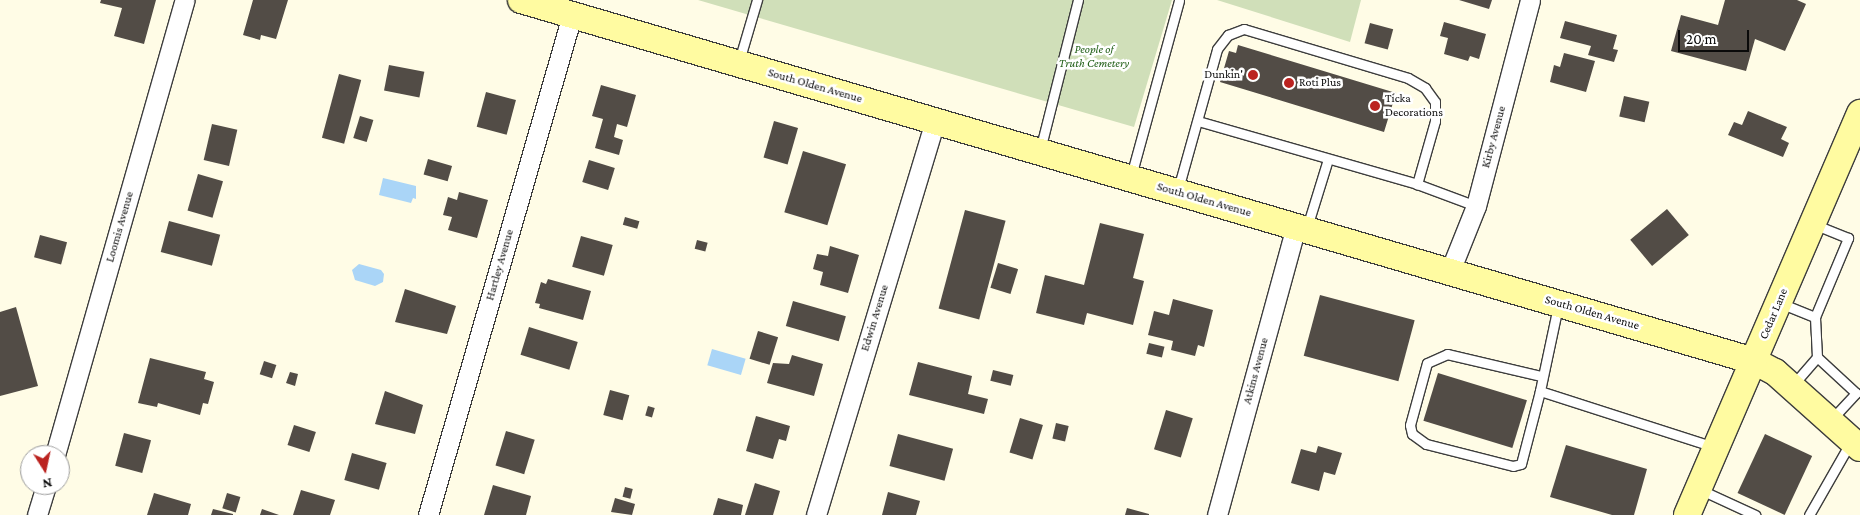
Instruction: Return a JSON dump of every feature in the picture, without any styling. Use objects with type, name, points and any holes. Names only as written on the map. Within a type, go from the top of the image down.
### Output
[{"type":"main road","name":"South Olden Avenue","points":[[521,0],[547,4],[572,15],[738,64],[1754,360],[1791,387],[1856,444]]},
{"type":"main road","name":"Cedar Lane","points":[[1688,515],[1860,112]]},
{"type":"street","name":"Loomis Avenue","points":[[57,445],[185,0]]},
{"type":"street","name":"Kirby Avenue","points":[[1450,272],[1476,206],[1530,0]]},
{"type":"street","name":"Hartley Avenue","points":[[428,515],[572,15]]},
{"type":"street","name":"Edwin Avenue","points":[[816,515],[935,121]]},
{"type":"street","name":"Atkins Avenue","points":[[1217,515],[1301,228]]},
{"type":"street","points":[[37,515],[43,495]]},
{"type":"lane","points":[[738,64],[757,0]]},
{"type":"lane","points":[[1039,152],[1078,0]]},
{"type":"lane","points":[[1130,178],[1179,0]]},
{"type":"lane","points":[[1177,192],[1217,48],[1228,35],[1244,29],[1408,78],[1425,88],[1435,102],[1435,122],[1417,184]]},
{"type":"lane","points":[[1198,121],[1417,184],[1476,206]]},
{"type":"lane","points":[[1301,228],[1328,159]]},
{"type":"lane","points":[[1791,387],[1817,357],[1815,317],[1848,238],[1813,224]]},
{"type":"lane","points":[[1541,376],[1447,354],[1428,363],[1410,425],[1412,434],[1426,444],[1513,466],[1522,464],[1559,303]]},
{"type":"lane","points":[[1779,303],[1815,317]]},
{"type":"lane","points":[[1817,357],[1856,392],[1830,421]]},
{"type":"lane","points":[[1540,392],[1716,448]]},
{"type":"lane","points":[[1809,515],[1856,444]]},
{"type":"lane","points":[[1699,489],[1755,515]]},
{"type":"green space","name":"People of Truth Cemetery","points":[[698,0],[1172,0],[1134,127]]},
{"type":"green space","points":[[1217,0],[1361,0],[1350,42]]},
{"type":"water","points":[[383,178],[416,186],[416,199],[413,198],[411,203],[379,195]]},
{"type":"water","points":[[359,264],[381,270],[384,274],[383,282],[375,286],[355,280],[352,270]]},
{"type":"water","points":[[712,349],[746,359],[741,375],[707,365]]},
{"type":"building","points":[[101,0],[156,0],[144,44],[114,36],[122,8],[100,3]]},
{"type":"building","points":[[253,0],[288,0],[276,39],[261,35],[260,40],[243,35]]},
{"type":"building","points":[[1459,0],[1492,0],[1489,9]]},
{"type":"building","points":[[1725,0],[1797,0],[1806,4],[1785,51],[1755,39],[1746,71],[1671,51],[1681,15],[1718,25]]},
{"type":"building","points":[[1565,21],[1617,35],[1613,49],[1618,50],[1614,62],[1588,55],[1591,46],[1560,38]]},
{"type":"building","points":[[1444,22],[1486,34],[1479,59],[1470,56],[1468,61],[1444,54],[1448,38],[1440,36]]},
{"type":"building","points":[[1370,23],[1393,29],[1388,49],[1365,43]]},
{"type":"building","points":[[1238,45],[1396,93],[1384,132],[1220,82],[1229,51],[1236,53]]},
{"type":"building","points":[[1564,53],[1595,61],[1586,92],[1550,82],[1554,65],[1560,67]]},
{"type":"building","points":[[389,65],[424,72],[419,97],[384,91]]},
{"type":"building","points":[[339,74],[361,80],[344,144],[322,138]]},
{"type":"building","points":[[601,85],[636,95],[627,127],[617,124],[614,137],[623,140],[619,155],[595,148],[603,119],[592,116]]},
{"type":"building","points":[[486,92],[516,100],[507,135],[477,127]]},
{"type":"building","points":[[1624,96],[1649,102],[1645,122],[1619,116]]},
{"type":"building","points":[[1748,111],[1787,127],[1781,139],[1789,143],[1783,157],[1728,135],[1734,122],[1742,125]]},
{"type":"building","points":[[360,116],[373,120],[367,142],[353,138]]},
{"type":"building","points":[[774,121],[798,128],[788,164],[764,158]]},
{"type":"building","points":[[212,124],[237,130],[229,166],[204,160]]},
{"type":"building","points":[[803,151],[846,164],[827,225],[784,212]]},
{"type":"building","points":[[428,159],[452,166],[448,181],[424,174]]},
{"type":"building","points":[[589,160],[615,168],[608,190],[582,182]]},
{"type":"building","points":[[198,174],[223,181],[213,218],[188,211]]},
{"type":"building","points":[[459,192],[488,200],[477,238],[448,230],[452,217],[443,215],[448,197],[457,200]]},
{"type":"building","points":[[1667,209],[1689,235],[1652,266],[1630,240]]},
{"type":"building","points":[[965,210],[1006,221],[979,319],[939,309]]},
{"type":"building","points":[[625,217],[639,221],[637,229],[623,225]]},
{"type":"building","points":[[169,221],[220,235],[212,266],[161,252]]},
{"type":"building","points":[[1100,223],[1144,234],[1133,278],[1144,281],[1133,325],[1087,313],[1084,325],[1036,313],[1045,275],[1084,285]]},
{"type":"building","points":[[40,235],[67,242],[61,264],[34,257]]},
{"type":"building","points":[[581,236],[613,245],[604,276],[572,267]]},
{"type":"building","points":[[697,240],[708,243],[705,252],[695,249]]},
{"type":"building","points":[[830,246],[859,255],[848,293],[820,285],[823,272],[813,269],[817,254],[828,256]]},
{"type":"building","points":[[998,263],[1018,269],[1010,294],[990,288]]},
{"type":"building","points":[[548,279],[591,291],[583,320],[539,308],[540,304],[535,303],[541,282],[546,284]]},
{"type":"building","points":[[405,289],[456,306],[447,334],[395,322]]},
{"type":"building","points":[[1320,295],[1415,320],[1398,381],[1304,356]]},
{"type":"building","points":[[1173,299],[1213,310],[1204,347],[1198,345],[1195,356],[1171,350],[1173,341],[1148,335],[1154,311],[1169,315]]},
{"type":"building","points":[[793,301],[846,316],[839,341],[786,326]]},
{"type":"building","points":[[16,307],[38,386],[0,396],[0,312]]},
{"type":"building","points":[[529,327],[578,342],[569,370],[521,355]]},
{"type":"building","points":[[758,331],[778,337],[770,365],[750,359]]},
{"type":"building","points":[[1149,343],[1165,347],[1162,358],[1146,354]]},
{"type":"building","points":[[792,355],[823,364],[814,396],[767,383],[773,363],[789,364]]},
{"type":"building","points":[[150,358],[206,372],[204,379],[214,382],[208,404],[203,403],[200,415],[158,403],[157,407],[138,403]]},
{"type":"building","points":[[264,361],[276,365],[272,378],[260,374]]},
{"type":"building","points":[[918,362],[972,376],[968,394],[988,399],[984,414],[909,395]]},
{"type":"building","points":[[993,370],[1013,375],[1011,386],[990,381]]},
{"type":"building","points":[[290,372],[298,374],[295,386],[286,383]]},
{"type":"building","points":[[1438,373],[1527,400],[1512,448],[1423,421]]},
{"type":"building","points":[[610,390],[629,395],[623,420],[603,415]]},
{"type":"building","points":[[385,391],[423,405],[415,434],[375,424]]},
{"type":"building","points":[[648,406],[655,408],[652,418],[645,416]]},
{"type":"building","points":[[1166,410],[1193,418],[1181,457],[1154,449]]},
{"type":"building","points":[[756,416],[790,426],[786,441],[779,439],[773,459],[746,451]]},
{"type":"building","points":[[1020,418],[1043,425],[1032,459],[1009,452]]},
{"type":"building","points":[[1056,423],[1069,426],[1065,442],[1052,439]]},
{"type":"building","points":[[294,425],[316,432],[309,452],[288,445]]},
{"type":"building","points":[[506,431],[535,440],[524,474],[495,465]]},
{"type":"building","points":[[124,433],[151,440],[142,473],[115,466]]},
{"type":"building","points":[[898,434],[953,449],[945,481],[889,466]]},
{"type":"building","points":[[1765,434],[1812,456],[1785,515],[1738,493]]},
{"type":"building","points":[[1566,445],[1647,469],[1634,515],[1612,515],[1550,497]]},
{"type":"building","points":[[1318,446],[1342,453],[1335,475],[1324,472],[1319,491],[1291,483],[1301,449],[1316,453]]},
{"type":"building","points":[[352,453],[387,463],[379,490],[344,480]]},
{"type":"building","points":[[755,483],[780,491],[773,515],[745,515]]},
{"type":"building","points":[[493,485],[531,496],[526,515],[484,515]]},
{"type":"building","points":[[625,487],[633,489],[630,499],[623,497]]},
{"type":"building","points":[[301,490],[335,500],[330,515],[293,515]]},
{"type":"building","points":[[888,492],[920,501],[916,515],[882,515]]},
{"type":"building","points":[[154,493],[191,504],[188,515],[147,515]]},
{"type":"building","points":[[227,493],[240,497],[236,512],[222,508]]},
{"type":"building","points":[[615,498],[635,504],[632,515],[611,512]]},
{"type":"building","points":[[718,498],[743,505],[741,515],[713,515]]},
{"type":"building","points":[[1127,508],[1149,514],[1149,515],[1125,515]]},
{"type":"building","points":[[213,509],[233,514],[233,515],[211,515]]},
{"type":"building","points":[[262,509],[279,515],[260,515]]},
{"type":"place","name":"Dunkin'","points":[[1253,75]]},
{"type":"place","name":"Roti Plus","points":[[1289,83]]},
{"type":"place","name":"Ticka Decorations","points":[[1375,106]]}]
